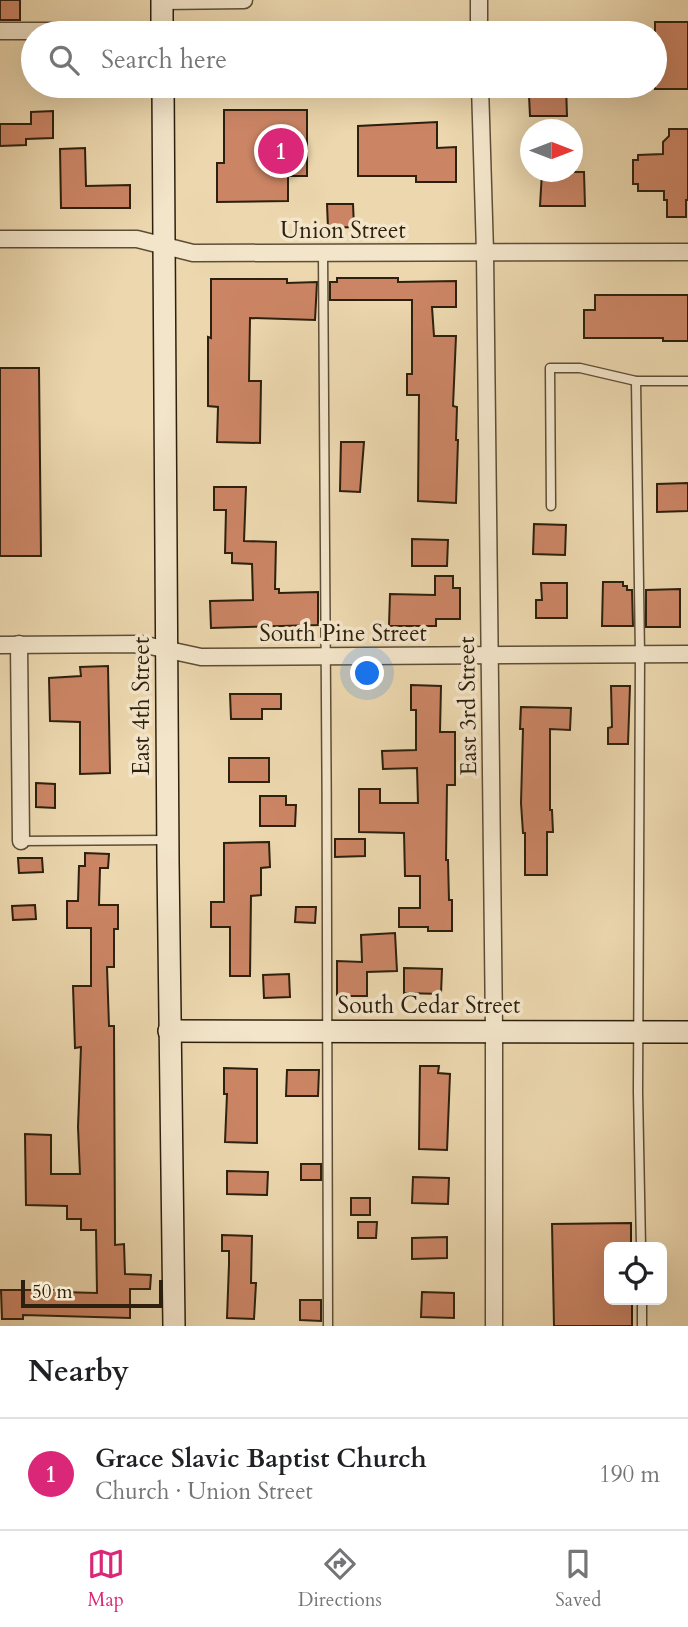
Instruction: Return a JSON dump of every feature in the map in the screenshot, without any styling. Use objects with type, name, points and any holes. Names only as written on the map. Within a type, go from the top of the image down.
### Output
[{"type":"street","points":[[162,21],[162,0],[244,0]]},
{"type":"street","points":[[479,0],[479,21]]},
{"type":"street","points":[[0,31],[21,31]]},
{"type":"street","name":"East 4th Street","points":[[163,98],[169,1031],[174,1326]]},
{"type":"street","name":"East 3rd Street","points":[[480,98],[485,252],[494,1031],[494,1326]]},
{"type":"street","name":"Union Street","points":[[0,239],[137,239],[193,253],[688,252]]},
{"type":"street","points":[[19,644],[21,841]]},
{"type":"street","name":"South Pine Street","points":[[0,645],[141,644],[201,657],[688,654]]},
{"type":"street","name":"South Cedar Street","points":[[169,1031],[688,1032]]},
{"type":"lane","points":[[323,253],[327,655],[328,1326]]},
{"type":"lane","points":[[551,506],[550,368],[580,368],[635,381],[688,381]]},
{"type":"lane","points":[[635,381],[640,655],[641,1242]]},
{"type":"lane","points":[[21,841],[168,840]]},
{"type":"lane","points":[[642,1305],[642,1326]]},
{"type":"building","points":[[0,0],[20,0],[20,20],[0,20]]},
{"type":"building","points":[[667,22],[688,22],[688,89],[667,89]]},
{"type":"building","points":[[529,98],[566,98],[567,116],[530,116]]},
{"type":"building","points":[[224,110],[307,110],[307,176],[288,176],[288,201],[217,202],[217,163],[224,163]]},
{"type":"building","points":[[53,111],[53,138],[26,139],[26,145],[0,146],[0,124],[31,124],[31,112]]},
{"type":"building","points":[[437,122],[437,148],[456,147],[456,182],[416,182],[416,176],[358,176],[358,126]]},
{"type":"building","points":[[669,129],[688,129],[686,217],[667,217],[664,191],[638,191],[638,184],[633,184],[633,160],[638,160],[638,155],[663,154],[663,142],[669,136]]},
{"type":"building","points":[[85,148],[86,186],[130,185],[130,208],[61,208],[60,149]]},
{"type":"building","points":[[584,172],[585,206],[540,206],[541,182],[583,182]]},
{"type":"building","points":[[327,204],[353,204],[354,227],[328,228]]},
{"type":"building","points":[[337,278],[398,278],[398,282],[456,281],[456,307],[432,307],[434,336],[456,336],[453,406],[457,407],[456,503],[418,501],[419,395],[407,395],[407,374],[412,374],[412,300],[330,300],[330,282],[337,282]]},
{"type":"building","points":[[211,279],[287,279],[287,283],[317,282],[315,320],[250,318],[249,381],[261,381],[260,443],[217,442],[218,407],[208,406]]},
{"type":"building","points":[[595,295],[688,295],[688,341],[663,341],[663,338],[584,338],[584,310],[595,310]]},
{"type":"building","points":[[0,368],[39,368],[41,556],[0,556]]},
{"type":"building","points":[[341,442],[364,442],[360,492],[340,491]]},
{"type":"building","points":[[688,483],[688,511],[657,512],[657,484]]},
{"type":"building","points":[[214,487],[246,487],[244,541],[276,542],[275,589],[279,589],[279,593],[318,592],[318,625],[211,628],[210,601],[253,600],[252,564],[232,563],[232,553],[225,553],[226,510],[214,510]]},
{"type":"building","points":[[534,524],[566,525],[565,555],[533,554]]},
{"type":"building","points":[[412,539],[448,540],[447,566],[412,566]]},
{"type":"building","points":[[435,576],[453,576],[453,588],[460,588],[460,619],[436,619],[436,626],[389,626],[390,594],[435,595]]},
{"type":"building","points":[[603,582],[623,582],[627,590],[632,590],[633,626],[602,626]]},
{"type":"building","points":[[541,583],[567,583],[567,618],[536,618],[536,600],[542,600]]},
{"type":"building","points":[[680,589],[680,627],[646,627],[646,590]]},
{"type":"building","points":[[108,666],[110,773],[80,774],[80,722],[50,721],[49,678],[81,676],[80,667]]},
{"type":"building","points":[[411,685],[441,686],[440,732],[455,732],[455,785],[447,785],[446,860],[449,900],[452,900],[452,931],[428,931],[428,927],[399,927],[399,908],[420,908],[420,876],[405,876],[404,833],[359,832],[359,789],[380,789],[380,803],[418,803],[417,768],[383,769],[382,751],[416,750],[416,710],[411,710]]},
{"type":"building","points":[[611,686],[630,686],[628,744],[608,744],[608,728],[612,727]]},
{"type":"building","points":[[230,694],[281,694],[281,709],[262,709],[262,719],[231,719]]},
{"type":"building","points":[[521,707],[571,708],[570,730],[550,729],[550,810],[553,832],[547,832],[547,875],[525,875],[525,833],[521,803]]},
{"type":"building","points":[[229,758],[269,758],[269,782],[229,782]]},
{"type":"building","points":[[36,783],[55,784],[55,808],[36,807]]},
{"type":"building","points":[[260,796],[286,796],[286,805],[296,805],[295,826],[260,826]]},
{"type":"building","points":[[335,839],[365,839],[365,856],[335,857]]},
{"type":"building","points":[[269,842],[270,867],[261,868],[261,895],[251,896],[250,976],[230,976],[230,927],[211,927],[211,902],[224,902],[224,843]]},
{"type":"building","points":[[85,853],[109,854],[108,868],[100,868],[99,905],[118,905],[118,929],[114,929],[114,967],[107,967],[109,1026],[114,1026],[115,1245],[124,1244],[125,1274],[151,1275],[150,1289],[130,1289],[130,1318],[23,1315],[23,1319],[2,1319],[1,1290],[97,1293],[96,1230],[81,1230],[81,1219],[67,1219],[67,1206],[26,1205],[25,1134],[51,1135],[51,1174],[80,1174],[78,1127],[81,1047],[75,1048],[73,986],[91,986],[91,928],[67,928],[67,901],[78,901],[79,866],[85,866]]},
{"type":"building","points":[[18,858],[42,858],[43,872],[19,873]]},
{"type":"building","points":[[35,905],[36,919],[13,920],[12,906]]},
{"type":"building","points":[[296,907],[316,907],[315,923],[295,922]]},
{"type":"building","points":[[395,933],[397,971],[367,972],[367,996],[337,996],[337,961],[362,962],[361,935]]},
{"type":"building","points":[[404,968],[442,969],[441,994],[404,993]]},
{"type":"building","points":[[289,974],[290,997],[264,998],[263,975]]},
{"type":"building","points":[[420,1066],[439,1066],[438,1073],[450,1074],[447,1150],[419,1149]]},
{"type":"building","points":[[224,1068],[257,1069],[257,1143],[225,1142],[227,1094],[224,1094]]},
{"type":"building","points":[[287,1070],[319,1070],[318,1096],[286,1096]]},
{"type":"building","points":[[301,1164],[321,1164],[321,1180],[301,1180]]},
{"type":"building","points":[[227,1171],[268,1172],[267,1195],[227,1194]]},
{"type":"building","points":[[413,1177],[449,1178],[448,1204],[412,1203]]},
{"type":"building","points":[[351,1198],[370,1198],[370,1215],[351,1215]]},
{"type":"building","points":[[358,1222],[377,1222],[376,1238],[358,1238]]},
{"type":"building","points":[[631,1223],[631,1242],[604,1242],[604,1305],[632,1305],[632,1326],[554,1326],[552,1224]]},
{"type":"building","points":[[222,1235],[252,1236],[251,1283],[256,1283],[254,1319],[227,1318],[229,1251],[222,1251]]},
{"type":"building","points":[[447,1237],[447,1258],[412,1259],[412,1238]]},
{"type":"building","points":[[422,1292],[454,1293],[454,1318],[421,1317]]},
{"type":"building","points":[[300,1300],[321,1300],[321,1321],[300,1320]]},
{"type":"place","name":"Grace Slavic Baptist Church","points":[[281,151]]}]
